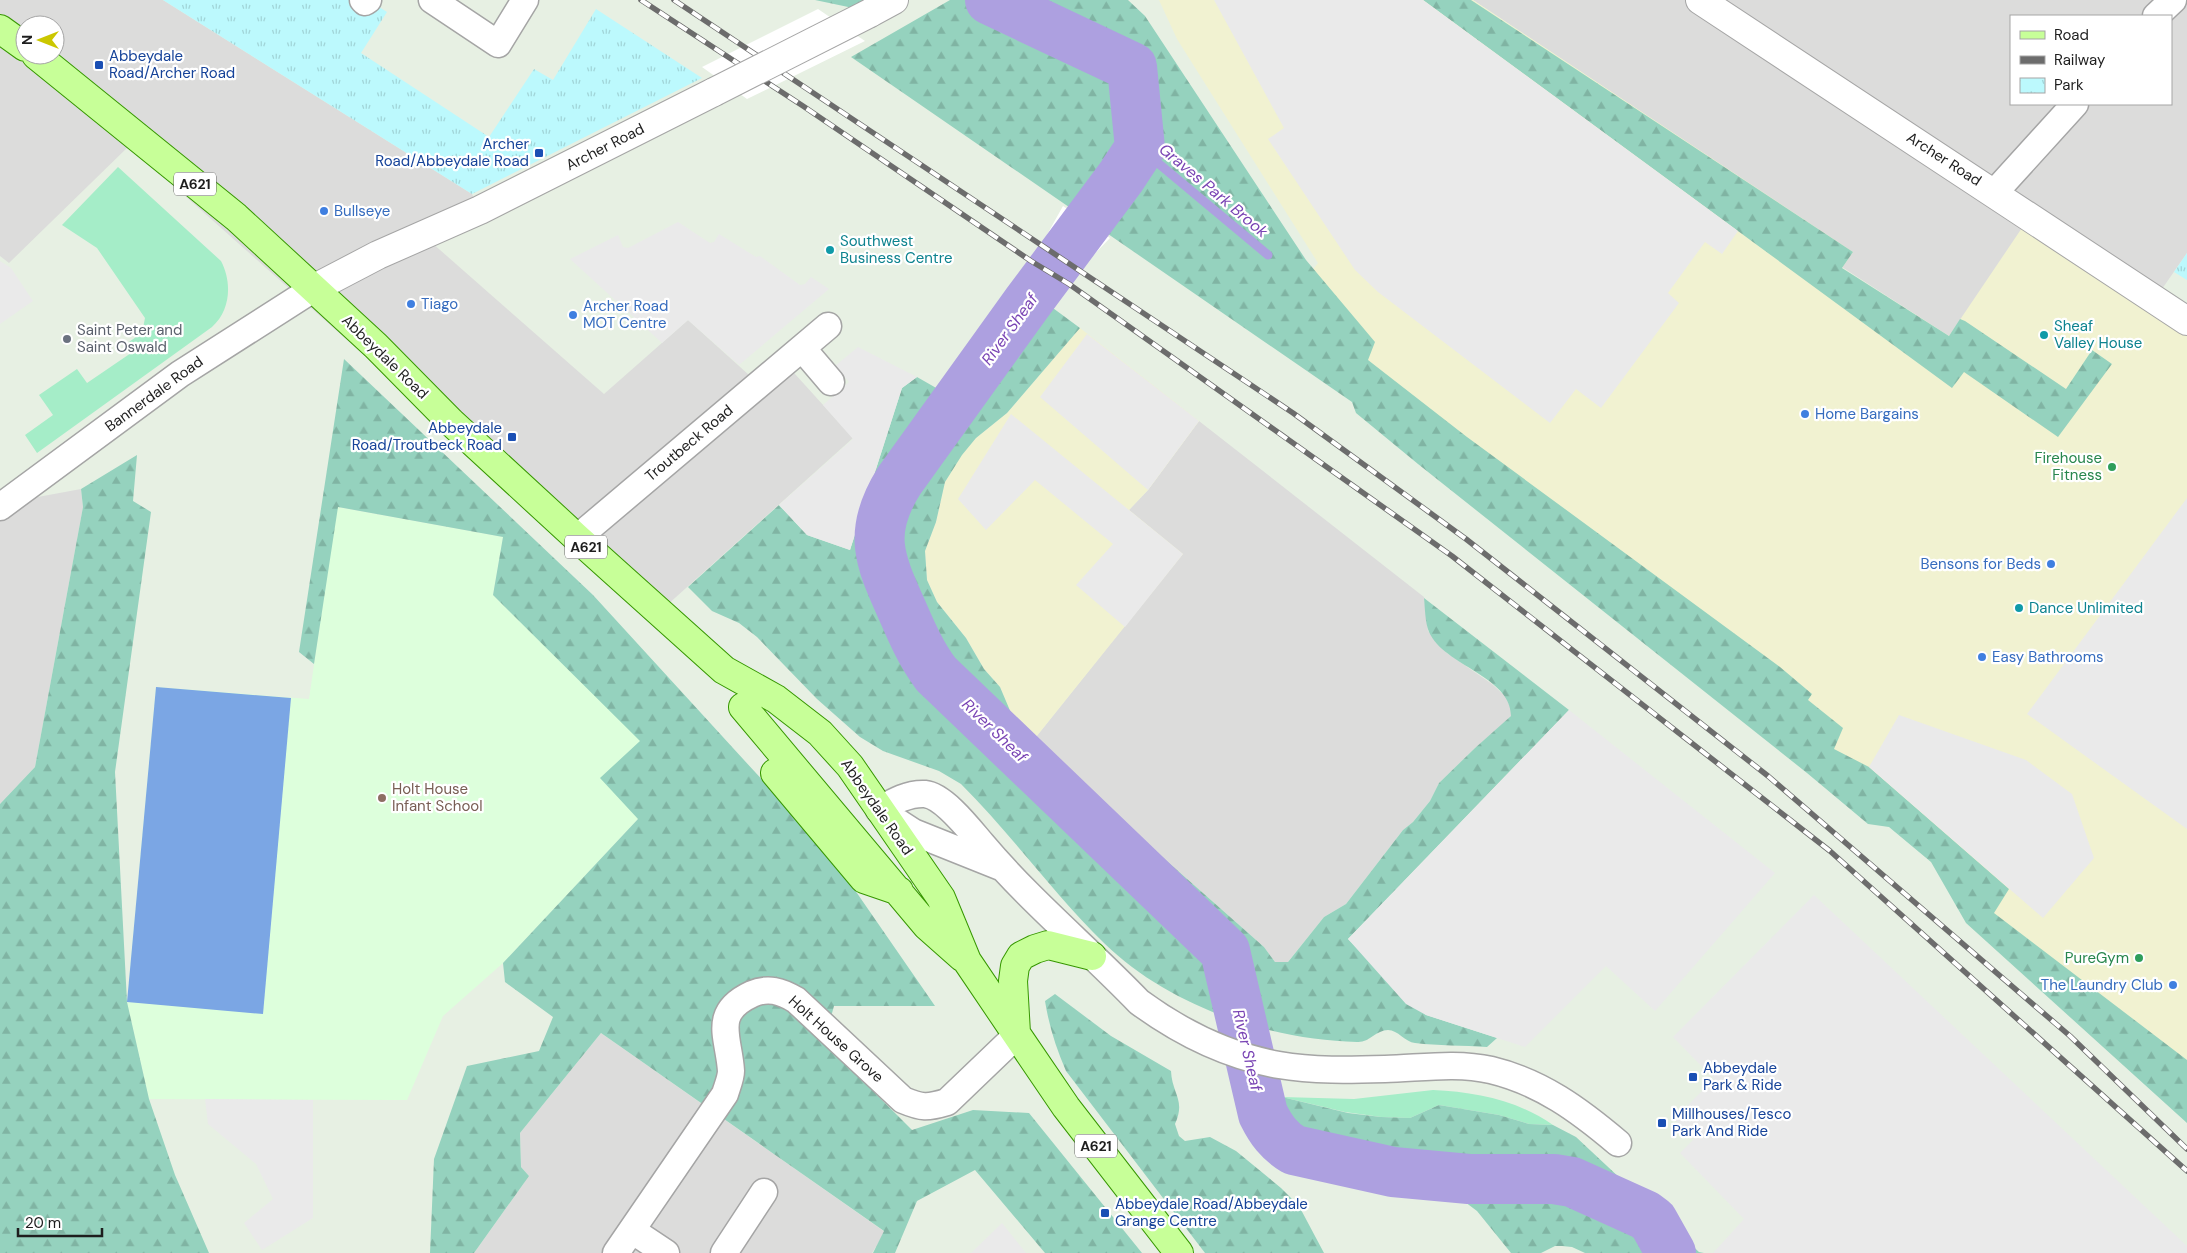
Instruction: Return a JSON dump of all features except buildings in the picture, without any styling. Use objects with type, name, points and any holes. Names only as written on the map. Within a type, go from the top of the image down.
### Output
[{"type":"main road","points":[[0,29],[15,40]]},
{"type":"main road","name":"Abbeydale Road","points":[[48,65],[236,216],[376,346],[458,428],[724,670],[776,699],[820,733],[850,766],[941,898],[967,961],[1016,1035],[1066,1106],[1179,1253]]},
{"type":"main road","name":"Abbeydale Road","points":[[724,670],[743,707],[757,752],[864,879],[898,891]]},
{"type":"main road","name":"Abbeydale Road","points":[[743,707],[927,926],[967,961]]},
{"type":"main road","points":[[816,792],[879,810],[867,853]]},
{"type":"main road","points":[[1016,1035],[1013,981],[1015,966],[1021,956],[1048,945],[1092,956]]},
{"type":"street","points":[[363,0],[365,2],[368,0]]},
{"type":"street","points":[[432,0],[498,44],[526,0]]},
{"type":"street","name":"Archer Road","points":[[313,289],[378,255],[480,210],[894,0]]},
{"type":"street","name":"Archer Road","points":[[1700,0],[2187,321]]},
{"type":"street","points":[[2157,15],[2173,0]]},
{"type":"street","points":[[1994,192],[2074,105]]},
{"type":"street","name":"Bannerdale Road","points":[[0,507],[180,374],[313,289]]},
{"type":"street","name":"Troutbeck Road","points":[[577,538],[828,326]]},
{"type":"street","points":[[802,348],[831,382]]},
{"type":"street","points":[[1002,868],[914,832],[879,810],[900,798],[926,794],[945,804],[959,816],[1002,868],[1139,1002],[1159,1017],[1198,1039],[1241,1055],[1299,1068],[1359,1070],[1458,1066],[1490,1070],[1541,1087],[1571,1105],[1618,1143]]},
{"type":"street","name":"Holt House Grove","points":[[616,1253],[726,1094],[731,1073],[724,1027],[727,1014],[740,1000],[759,991],[780,990],[796,1000],[903,1100],[920,1107],[946,1102],[1016,1035]]},
{"type":"street","points":[[724,1253],[764,1192]]},
{"type":"street","points":[[633,1231],[666,1253]]},
{"type":"shaded area","points":[[0,0],[163,0],[472,194],[480,210],[423,235],[604,394],[688,320],[759,384],[785,363],[853,438],[656,615],[129,146],[9,263],[0,256]]},
{"type":"shaded area","points":[[1159,0],[1473,0],[1853,252],[1842,268],[1949,336],[2030,216],[2187,321],[2187,1105],[2081,995],[1293,295],[1318,263],[1177,39]]},
{"type":"shaded area","points":[[1214,0],[1423,0],[1738,231],[1722,254],[1705,242],[1668,293],[1679,303],[1601,408],[1576,389],[1550,423],[1378,292],[1355,270],[1268,139],[1284,128]]},
{"type":"shaded area","points":[[1473,0],[2187,0],[2187,253],[2155,299],[1949,336],[1842,267],[1852,252]]},
{"type":"shaded area","points":[[118,167],[221,261],[227,278],[228,296],[226,304],[223,312],[212,327],[37,453],[25,435],[53,415],[39,395],[77,369],[87,383],[131,353],[126,344],[142,333],[145,318],[97,248],[62,225]]},
{"type":"shaded area","name":"Southwest Business Centre","points":[[678,222],[710,243],[714,242],[719,234],[756,257],[760,256],[800,285],[805,284],[811,277],[829,289],[739,365],[688,320],[662,343],[570,259],[618,235],[623,247],[628,248]]},
{"type":"shaded area","points":[[0,261],[11,268],[33,301],[0,324]]},
{"type":"shaded area","points":[[1080,328],[1199,421],[1148,490],[1129,510],[1183,554],[1032,742],[1021,732],[1014,720],[1000,687],[984,669],[966,638],[937,602],[927,580],[925,551],[936,522],[945,482],[961,455],[976,438],[1007,413]]},
{"type":"shaded area","points":[[1087,334],[1199,421],[1148,490],[1040,397]]},
{"type":"shaded area","points":[[858,347],[917,377],[902,388],[850,550],[807,535],[779,505],[853,439],[823,405],[849,382],[835,366]]},
{"type":"shaded area","points":[[1011,414],[1183,554],[1125,627],[1076,585],[1113,544],[1035,480],[986,530],[958,499]]},
{"type":"shaded area","points":[[1199,421],[1424,597],[1428,631],[1447,653],[1492,684],[1506,697],[1511,709],[1511,716],[1439,783],[1430,801],[1413,822],[1403,830],[1346,904],[1324,917],[1287,963],[1275,962],[1264,947],[1032,742],[1182,554],[1129,510],[1148,490]]},
{"type":"shaded area","points":[[81,489],[83,507],[35,767],[0,804],[0,504]]},
{"type":"shaded area","points":[[2187,498],[2187,829],[2027,714]]},
{"type":"shaded area","name":"Holt House Infant School","points":[[337,507],[503,537],[493,595],[641,741],[638,819],[503,963],[443,1016],[407,1100],[149,1099],[127,1002],[156,687],[309,699]]},
{"type":"shaded area","points":[[156,687],[291,698],[263,1014],[127,1002]]},
{"type":"shaded area","points":[[1569,710],[1775,873],[1655,1011],[1606,966],[1525,1047],[1426,1015],[1406,1004],[1348,939]]},
{"type":"shaded area","points":[[1899,715],[2026,760],[2072,794],[2094,858],[2043,918],[1869,767]]},
{"type":"shaded area","points":[[1814,895],[2187,1246],[2187,1253],[1713,1253],[1744,1219],[1680,1153],[1694,1139],[1674,1119],[1714,1079],[1673,1037]]},
{"type":"shaded area","points":[[601,1033],[885,1232],[872,1253],[474,1253],[529,1176],[521,1167],[520,1133]]},
{"type":"shaded area","points":[[1433,1090],[1480,1095],[1511,1103],[1553,1125],[1529,1124],[1499,1115],[1439,1105],[1410,1118],[1381,1117],[1345,1112],[1282,1097],[1354,1099]]},
{"type":"shaded area","points":[[205,1099],[313,1100],[313,1218],[262,1250],[244,1223],[273,1199],[256,1164],[208,1124]]},
{"type":"shaded area","points":[[1002,1223],[1026,1253],[971,1253]]},
{"type":"green space","points":[[163,0],[368,0],[387,12],[361,53],[489,137],[534,69],[553,80],[596,9],[702,78],[472,194]]},
{"type":"green space","points":[[815,0],[866,0],[853,8]]},
{"type":"green space","points":[[950,0],[1128,0],[1145,16],[1306,260],[1375,342],[1368,360],[1467,437],[1780,667],[1812,694],[1808,700],[1843,728],[1834,749],[1869,767],[2009,889],[1994,913],[2187,1060],[2187,1123],[1966,923],[1931,862],[1889,827],[1868,824],[1807,773],[1418,464],[1356,413],[1352,402],[851,57]]},
{"type":"green space","points":[[1423,0],[1471,0],[1853,252],[1842,268],[1949,336],[1960,319],[1965,321],[2066,389],[2092,350],[2112,364],[2058,437],[1964,372],[1952,388]]},
{"type":"green space","points":[[2187,253],[2187,280],[2174,272]]},
{"type":"green space","points":[[1016,283],[1019,283],[1080,328],[1007,413],[976,438],[962,455],[945,482],[936,522],[925,551],[927,580],[937,602],[966,638],[984,669],[1000,687],[1021,732],[1264,947],[1275,962],[1288,962],[1324,917],[1346,904],[1403,830],[1413,822],[1430,801],[1439,783],[1511,716],[1508,702],[1500,691],[1437,644],[1429,632],[1424,598],[1569,710],[1348,939],[1426,1015],[1497,1038],[1487,1047],[1415,1043],[1388,1030],[1361,1042],[1324,1040],[1290,1035],[1222,1016],[1190,1002],[1159,985],[1131,966],[1086,925],[998,823],[961,784],[939,771],[883,751],[860,737],[817,699],[757,637],[739,623],[712,611],[688,587],[779,505],[807,535],[850,550],[902,388],[917,377],[938,389],[971,416],[984,393],[982,388],[993,375],[1011,337],[1011,330],[1001,302],[1006,291]]},
{"type":"green space","points":[[344,359],[593,595],[830,854],[935,1006],[834,1006],[824,1042],[912,1130],[973,1110],[1029,1113],[1142,1253],[1045,1253],[975,1170],[917,1201],[895,1253],[873,1253],[884,1231],[601,1033],[520,1133],[521,1167],[529,1176],[474,1253],[430,1253],[434,1159],[467,1066],[539,1051],[553,1017],[505,982],[503,963],[638,819],[600,778],[640,741],[493,595],[503,537],[338,507],[314,664],[299,652]]},
{"type":"green space","points":[[137,455],[133,501],[151,512],[115,772],[127,1002],[149,1099],[175,1175],[209,1253],[0,1253],[0,804],[35,767],[83,507],[81,489]]},
{"type":"green space","points":[[1055,994],[1111,1036],[1171,1071],[1179,1103],[1175,1124],[1179,1136],[1185,1141],[1210,1137],[1236,1151],[1281,1188],[1299,1206],[1324,1253],[1205,1253],[1066,1071],[1053,1037],[1045,1001]]},
{"type":"green space","points":[[1282,1097],[1348,1113],[1381,1117],[1410,1118],[1439,1105],[1499,1115],[1529,1124],[1553,1125],[1576,1137],[1699,1252],[1704,1253],[1585,1253],[1572,1247],[1555,1246],[1541,1253],[1511,1253],[1477,1211],[1457,1196],[1394,1164],[1304,1144],[1294,1135],[1291,1129],[1286,1117]]},
{"type":"pier","points":[[818,9],[865,41],[747,99],[702,67]]},
{"type":"pier","points":[[1063,206],[1110,238],[1054,296],[1024,276]]},
{"type":"waterway","name":"River Sheaf","points":[[990,0],[1132,67],[1140,148],[1121,177],[1027,303],[899,481],[889,499],[880,531],[880,546],[887,576],[921,651],[936,674],[1225,951],[1263,1114],[1272,1130],[1284,1143],[1294,1150],[1393,1172],[1469,1179],[1554,1179],[1572,1182],[1645,1215],[1653,1221],[1671,1253]]},
{"type":"waterway","name":"Graves Park Brook","points":[[1140,148],[1268,255]]},
{"type":"railway","points":[[641,0],[803,106],[1031,261],[1069,284],[1452,556],[1830,851],[2187,1171]]},
{"type":"railway","points":[[674,0],[1293,413],[1466,539],[1768,776],[2070,1036],[2187,1149]]},
{"type":"place","name":"Abbeydale Road/Archer Road","points":[[99,65]]},
{"type":"place","name":"Archer Road/Abbeydale Road","points":[[539,153]]},
{"type":"place","name":"Bullseye","points":[[324,211]]},
{"type":"place","name":"Southwest Business Centre","points":[[830,250]]},
{"type":"place","name":"Tiago","points":[[411,304]]},
{"type":"place","name":"Archer Road MOT Centre","points":[[573,315]]},
{"type":"place","name":"Sheaf Valley House","points":[[2044,335]]},
{"type":"place","name":"Saint Peter and Saint Oswald","points":[[67,339]]},
{"type":"place","name":"Home Bargains","points":[[1805,414]]},
{"type":"place","name":"Abbeydale Road/Troutbeck Road","points":[[512,437]]},
{"type":"place","name":"Firehouse Fitness","points":[[2112,467]]},
{"type":"place","name":"Bensons for Beds","points":[[2051,564]]},
{"type":"place","name":"Dance Unlimited","points":[[2019,608]]},
{"type":"place","name":"Easy Bathrooms","points":[[1982,657]]},
{"type":"place","name":"Holt House Infant School","points":[[382,798]]},
{"type":"place","name":"PureGym","points":[[2139,958]]},
{"type":"place","name":"The Laundry Club","points":[[2173,985]]},
{"type":"place","name":"Abbeydale Park & Ride","points":[[1693,1077]]},
{"type":"place","name":"Millhouses/Tesco Park And Ride","points":[[1662,1123]]},
{"type":"place","name":"Abbeydale Road/Abbeydale Grange Centre","points":[[1105,1213]]}]
